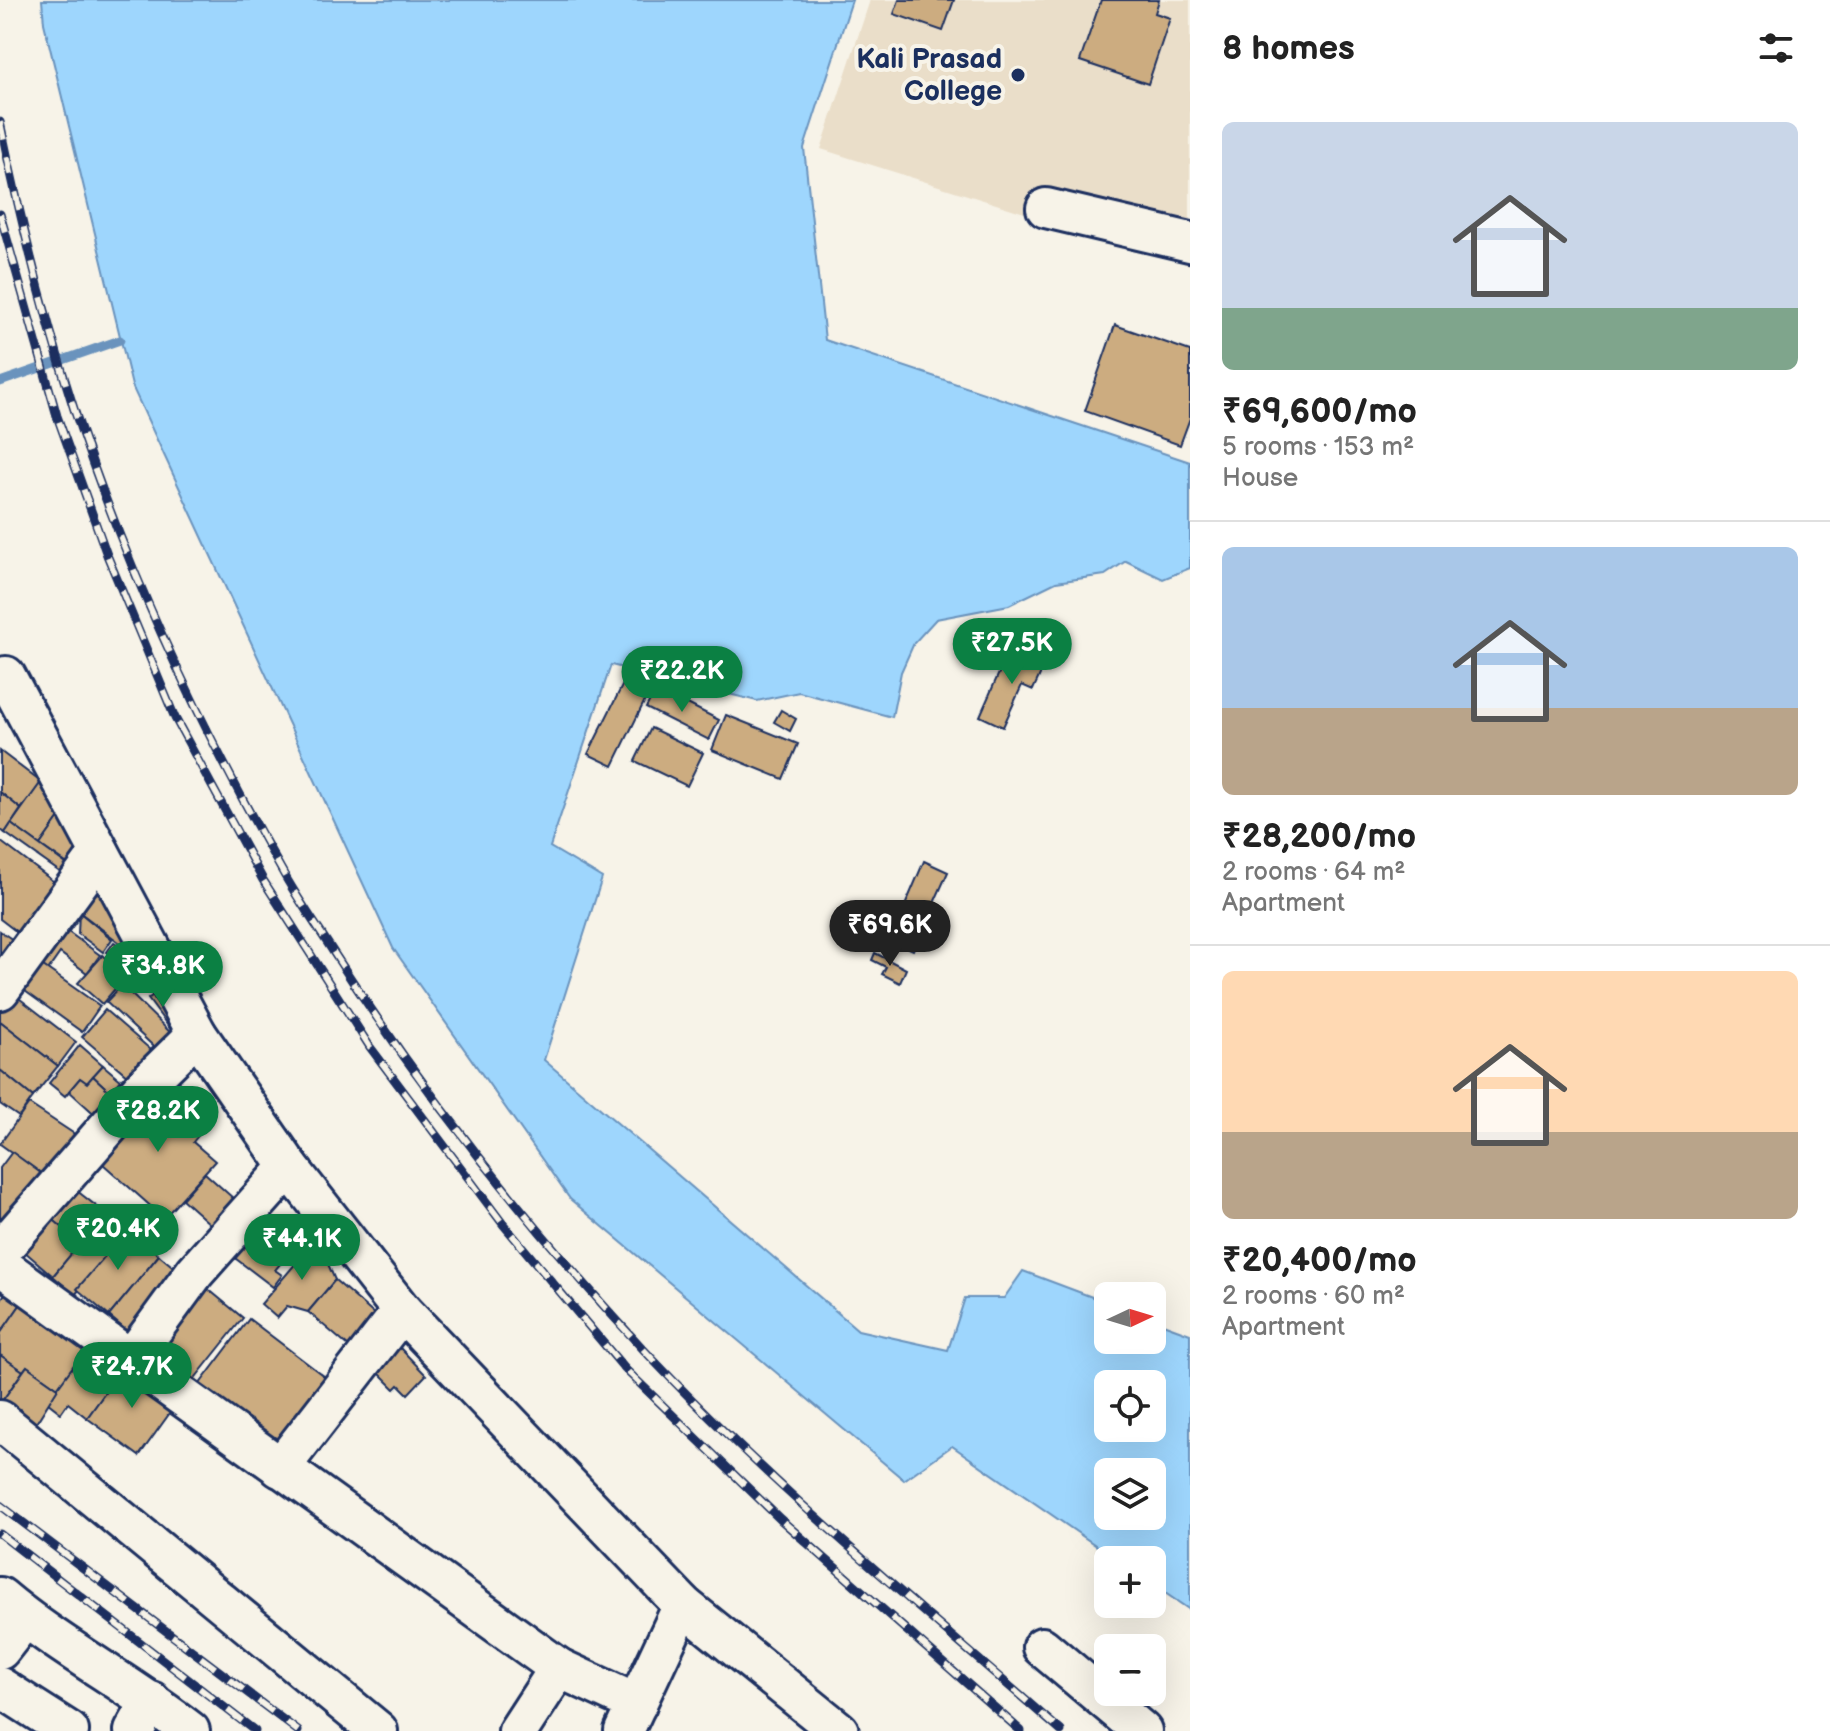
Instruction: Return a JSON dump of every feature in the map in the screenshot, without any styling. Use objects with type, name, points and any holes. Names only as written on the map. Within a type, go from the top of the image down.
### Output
[{"type":"street","points":[[1046,208],[1190,242]]},
{"type":"street","points":[[0,685],[6,676],[197,1034],[289,1167],[402,1311],[683,1605],[839,1731]]},
{"type":"street","points":[[0,990],[100,853]]},
{"type":"street","points":[[0,1251],[143,1087],[197,1034]]},
{"type":"street","points":[[128,1358],[138,1350],[195,1272],[289,1167]]},
{"type":"street","points":[[0,1265],[632,1722],[683,1605]]},
{"type":"street","points":[[280,1468],[402,1311]]},
{"type":"street","points":[[0,1420],[378,1731]]},
{"type":"street","points":[[0,1650],[12,1608],[143,1716],[190,1731]]},
{"type":"street","points":[[1042,1647],[1142,1731]]},
{"type":"street","points":[[518,1731],[559,1668]]},
{"type":"street","points":[[0,1687],[69,1731]]},
{"type":"shaded area","name":"Kali Prasad College","points":[[870,0],[1190,0],[1190,265],[821,149]]},
{"type":"water","points":[[42,0],[852,0],[804,148],[825,340],[1190,462],[1190,568],[1163,579],[1126,561],[1105,575],[1056,582],[1009,605],[936,619],[914,643],[901,672],[892,717],[799,692],[757,701],[611,665],[550,847],[602,878],[544,1060],[858,1330],[948,1350],[965,1298],[1004,1298],[1023,1271],[1094,1298],[1094,1354],[1166,1354],[1166,1325],[1190,1334],[1190,1610],[1166,1594],[1166,1546],[1097,1546],[952,1446],[904,1480],[570,1199],[393,948],[132,386],[44,23]]},
{"type":"building","points":[[899,0],[954,0],[943,31],[894,14]]},
{"type":"building","points":[[1101,0],[1159,0],[1155,13],[1170,18],[1148,84],[1080,61]]},
{"type":"building","points":[[1115,325],[1190,351],[1190,418],[1180,445],[1085,411]]},
{"type":"building","points":[[1034,649],[1049,655],[1033,690],[1022,685],[1003,727],[980,716],[1006,657],[1026,666]]},
{"type":"building","points":[[627,676],[651,688],[613,766],[588,754]]},
{"type":"building","points":[[656,688],[719,720],[709,740],[646,708]]},
{"type":"building","points":[[781,710],[796,719],[790,731],[774,722]]},
{"type":"building","points":[[726,715],[798,744],[783,779],[712,750]]},
{"type":"building","points":[[651,728],[703,753],[687,786],[635,761]]},
{"type":"building","points":[[0,751],[42,783],[21,809],[0,792]]},
{"type":"building","points":[[52,767],[66,808],[40,845],[11,824]]},
{"type":"building","points":[[0,792],[21,809],[5,833],[0,829]]},
{"type":"building","points":[[66,808],[94,851],[79,872],[40,845]]},
{"type":"building","points":[[11,824],[73,869],[67,877],[5,833]]},
{"type":"building","points":[[0,841],[58,885],[21,935],[0,919]]},
{"type":"building","points":[[924,861],[948,872],[913,950],[864,928],[869,916],[896,927]]},
{"type":"building","points":[[101,872],[132,952],[74,908]]},
{"type":"building","points":[[79,912],[112,939],[103,952],[78,934]]},
{"type":"building","points":[[60,926],[100,955],[87,973],[60,953],[48,970],[36,961]]},
{"type":"building","points":[[0,931],[16,942],[0,967]]},
{"type":"building","points":[[114,942],[135,956],[129,966],[107,952]]},
{"type":"building","points":[[875,953],[906,969],[900,983],[882,974],[886,967],[872,960]]},
{"type":"building","points":[[103,955],[126,976],[102,1004],[78,983]]},
{"type":"building","points":[[140,956],[150,964],[136,983],[126,976]]},
{"type":"building","points":[[36,961],[100,1006],[82,1032],[18,986]]},
{"type":"building","points":[[122,985],[179,1041],[164,1056],[106,1002]]},
{"type":"building","points":[[162,988],[179,1041],[148,999]]},
{"type":"building","points":[[11,992],[76,1042],[58,1066],[0,1021],[0,1006]]},
{"type":"building","points":[[105,1010],[158,1056],[135,1082],[82,1037]]},
{"type":"building","points":[[0,1021],[58,1066],[33,1097],[0,1070]]},
{"type":"building","points":[[80,1045],[103,1065],[87,1083],[80,1078],[65,1096],[49,1083]]},
{"type":"building","points":[[103,1065],[129,1087],[118,1099],[93,1076]]},
{"type":"building","points":[[0,1070],[33,1097],[19,1117],[0,1104]]},
{"type":"building","points":[[93,1076],[118,1099],[100,1119],[69,1091],[80,1078],[87,1083]]},
{"type":"building","points":[[164,1090],[205,1127],[193,1142],[215,1161],[164,1218],[94,1156]]},
{"type":"building","points":[[29,1104],[79,1137],[49,1179],[0,1144]]},
{"type":"building","points":[[12,1152],[49,1179],[0,1246],[0,1168]]},
{"type":"building","points":[[205,1173],[243,1207],[220,1233],[182,1199]]},
{"type":"building","points":[[67,1183],[105,1213],[81,1243],[44,1212]]},
{"type":"building","points":[[44,1212],[81,1243],[53,1276],[17,1245]]},
{"type":"building","points":[[105,1213],[128,1229],[75,1295],[53,1276]]},
{"type":"building","points":[[128,1229],[159,1255],[109,1316],[77,1289]]},
{"type":"building","points":[[242,1232],[281,1263],[275,1270],[282,1275],[273,1287],[227,1252]]},
{"type":"building","points":[[315,1234],[335,1280],[308,1312],[287,1306],[277,1318],[261,1304],[303,1255],[299,1252]]},
{"type":"building","points":[[159,1255],[183,1275],[133,1336],[109,1316]]},
{"type":"building","points":[[196,1279],[243,1318],[192,1382],[138,1350]]},
{"type":"building","points":[[335,1280],[376,1316],[356,1353],[308,1312]]},
{"type":"building","points":[[10,1286],[25,1298],[0,1334],[0,1301]]},
{"type":"building","points":[[25,1298],[87,1347],[58,1388],[27,1366],[23,1371],[0,1355],[0,1334]]},
{"type":"building","points":[[249,1319],[333,1383],[283,1450],[199,1385]]},
{"type":"building","points":[[87,1347],[125,1365],[87,1418],[68,1403],[61,1413],[47,1402]]},
{"type":"building","points":[[400,1348],[426,1375],[408,1394],[399,1385],[395,1389],[377,1371]]},
{"type":"building","points":[[0,1355],[23,1371],[0,1404]]},
{"type":"building","points":[[125,1365],[177,1403],[139,1456],[87,1418]]},
{"type":"building","points":[[27,1366],[58,1388],[33,1428],[0,1404]]},
{"type":"waterway","points":[[0,382],[120,340]]},
{"type":"railway","points":[[0,122],[33,267],[63,374],[94,468],[141,586],[193,702],[251,814],[294,890],[369,1006],[480,1159],[560,1256],[644,1350],[795,1498],[1061,1731]]},
{"type":"railway","points":[[0,214],[57,416],[107,555],[175,718],[263,880],[370,1047],[503,1224],[625,1369],[780,1519],[1021,1731]]},
{"type":"railway","points":[[0,1505],[298,1731]]},
{"type":"railway","points":[[0,1534],[255,1731]]},
{"type":"place","name":"Kali Prasad College","points":[[1018,75]]}]
